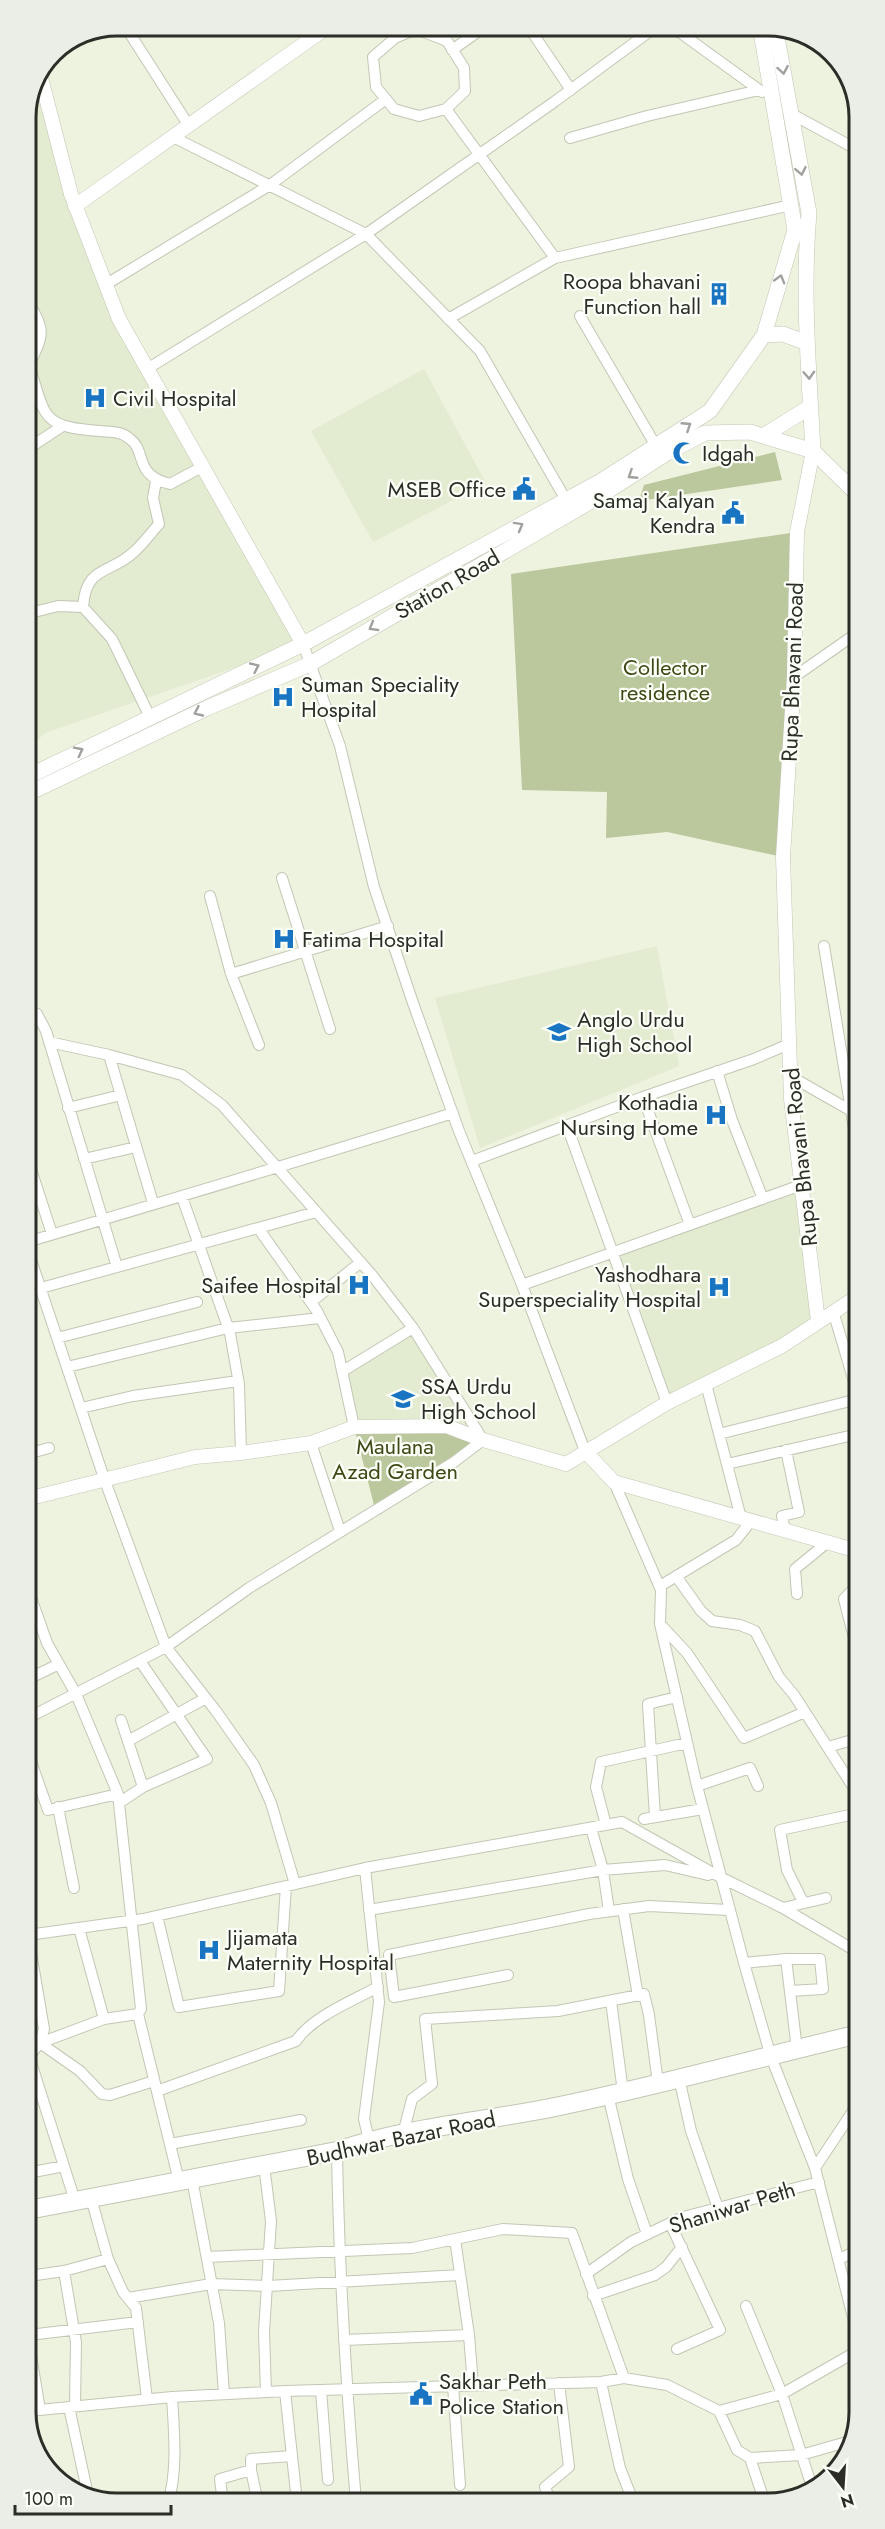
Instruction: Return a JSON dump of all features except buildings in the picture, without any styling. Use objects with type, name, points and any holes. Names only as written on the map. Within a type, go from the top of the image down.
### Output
[{"type":"highway","name":"Budhwar Bazar Road","points":[[36,2208],[337,2151],[369,2140],[554,2107],[771,2057],[849,2036]]},
{"type":"main road","points":[[36,769],[303,644],[601,481],[710,411],[764,335],[795,230],[762,36]]},
{"type":"main road","name":"Rupa Bhavani Road","points":[[777,37],[809,213],[807,344],[813,451]]},
{"type":"main road","points":[[764,335],[783,334],[807,344]]},
{"type":"main road","points":[[763,436],[810,407]]},
{"type":"main road","name":"Station Road","points":[[36,790],[207,708],[310,664],[600,496],[667,453],[705,433],[750,432],[813,451],[849,486]]},
{"type":"street","points":[[131,36],[189,126]]},
{"type":"street","points":[[75,206],[315,36]]},
{"type":"street","points":[[400,36],[373,57],[376,87],[394,109],[419,116],[446,109],[465,91],[464,68],[447,41],[434,36]]},
{"type":"street","points":[[452,50],[472,36]]},
{"type":"street","points":[[535,36],[571,90]]},
{"type":"street","points":[[147,369],[366,234],[571,90],[644,36]]},
{"type":"street","points":[[685,36],[772,99]]},
{"type":"street","points":[[43,85],[75,206],[119,319],[303,644],[340,746],[374,887],[471,1161],[522,1285],[585,1451],[614,1482],[660,1587],[660,1624],[720,1877],[771,2057],[816,2168],[849,2300]]},
{"type":"street","points":[[570,138],[647,116],[759,90]]},
{"type":"street","points":[[105,285],[270,185],[386,99]]},
{"type":"street","points":[[446,109],[555,258]]},
{"type":"street","points":[[790,113],[849,145]]},
{"type":"street","points":[[173,137],[366,234],[480,351],[566,500]]},
{"type":"street","points":[[448,319],[555,258],[791,205]]},
{"type":"street","points":[[36,315],[40,322],[42,339],[36,351]]},
{"type":"street","points":[[580,316],[656,446]]},
{"type":"street","points":[[36,386],[45,414],[61,427],[122,433],[133,441],[143,466],[156,481],[170,484],[202,467]]},
{"type":"street","points":[[36,443],[61,427]]},
{"type":"street","name":"Rupa Bhavani Road","points":[[813,451],[797,532],[794,677],[783,857],[790,1076],[818,1321]]},
{"type":"street","points":[[83,607],[84,590],[95,575],[133,554],[159,524],[153,498],[156,481]]},
{"type":"street","points":[[36,612],[58,606],[83,607],[112,639],[150,717]]},
{"type":"street","points":[[794,677],[849,639]]},
{"type":"street","points":[[282,878],[330,1029]]},
{"type":"street","points":[[210,896],[231,974],[259,1045]]},
{"type":"street","points":[[231,974],[387,926]]},
{"type":"street","points":[[824,946],[849,1087]]},
{"type":"street","points":[[36,1014],[46,1030],[117,1267]]},
{"type":"street","points":[[49,1042],[109,1055],[182,1075],[222,1105],[361,1262],[413,1328],[483,1440]]},
{"type":"street","points":[[471,1161],[643,1097],[754,1059],[789,1044]]},
{"type":"street","points":[[109,1055],[153,1203]]},
{"type":"street","points":[[717,1071],[732,1120],[763,1199]]},
{"type":"street","points":[[790,1076],[849,1110]]},
{"type":"street","points":[[68,1108],[121,1095]]},
{"type":"street","points":[[643,1097],[690,1225]]},
{"type":"street","points":[[36,1239],[153,1203],[182,1197],[278,1169],[453,1113]]},
{"type":"street","points":[[567,1125],[667,1403]]},
{"type":"street","points":[[84,1159],[136,1147]]},
{"type":"street","points":[[36,1185],[52,1234]]},
{"type":"street","points":[[522,1285],[801,1185]]},
{"type":"street","points":[[182,1197],[228,1328],[238,1381],[242,1454]]},
{"type":"street","points":[[41,1288],[316,1212]]},
{"type":"street","points":[[258,1228],[310,1302],[338,1352],[354,1427]]},
{"type":"street","points":[[310,1302],[361,1262]]},
{"type":"street","points":[[36,1274],[104,1478],[166,1647],[254,1765],[271,1803],[291,1885],[279,1991],[179,2007],[157,1916]]},
{"type":"street","points":[[36,1496],[195,1457],[242,1454],[311,1443],[354,1427],[446,1426],[483,1440],[566,1464],[667,1403],[782,1346],[849,1301]]},
{"type":"street","points":[[57,1338],[197,1302]]},
{"type":"street","points":[[833,1311],[849,1366]]},
{"type":"street","points":[[67,1367],[228,1328],[320,1318]]},
{"type":"street","points":[[343,1371],[413,1328]]},
{"type":"street","points":[[81,1408],[133,1396],[238,1381]]},
{"type":"street","points":[[660,1587],[736,1540],[746,1520],[727,1464],[706,1383]]},
{"type":"street","points":[[719,1434],[849,1399]]},
{"type":"street","points":[[727,1464],[849,1436]]},
{"type":"street","points":[[36,1714],[166,1647],[249,1588],[454,1462],[483,1440]]},
{"type":"street","points":[[311,1443],[340,1531]]},
{"type":"street","points":[[36,1452],[49,1448]]},
{"type":"street","points":[[785,1530],[782,1516],[799,1512],[786,1450]]},
{"type":"street","points":[[614,1482],[849,1548]]},
{"type":"street","points":[[797,1594],[795,1569],[828,1542]]},
{"type":"street","points":[[676,1576],[701,1611],[712,1621],[740,1625],[754,1631],[779,1677],[805,1712],[849,1780]]},
{"type":"street","points":[[849,1594],[844,1599],[849,1618]]},
{"type":"street","points":[[36,1612],[47,1643],[76,1694],[119,1798],[141,2009],[138,2014],[170,2144],[185,2180],[207,2257],[219,2323],[224,2394]]},
{"type":"street","points":[[660,1624],[687,1653],[744,1738],[805,1712]]},
{"type":"street","points":[[36,1776],[48,1810],[119,1798],[207,1760],[140,1661]]},
{"type":"street","points":[[36,1675],[59,1664]]},
{"type":"street","points":[[676,1697],[648,1704],[651,1751],[650,1818],[703,1809]]},
{"type":"street","points":[[128,1741],[206,1698]]},
{"type":"street","points":[[121,1720],[143,1787]]},
{"type":"street","points":[[828,1747],[849,1740]]},
{"type":"street","points":[[606,1825],[596,1787],[600,1762],[687,1743]]},
{"type":"street","points":[[697,1786],[750,1768],[758,1786]]},
{"type":"street","points":[[58,1807],[74,1888]]},
{"type":"street","points":[[803,1902],[787,1870],[780,1830],[849,1815]]},
{"type":"street","points":[[36,1934],[157,1916],[364,1868],[622,1822],[720,1877],[783,1908],[849,1947]]},
{"type":"street","points":[[591,1828],[603,1870],[609,1911]]},
{"type":"street","points":[[369,1910],[603,1870],[665,1865],[720,1877]]},
{"type":"street","points":[[364,1868],[380,2002],[364,2120],[369,2140]]},
{"type":"street","points":[[783,1908],[826,1898]]},
{"type":"street","points":[[508,1975],[394,1997],[389,1955],[623,1909],[649,1906],[729,1910]]},
{"type":"street","points":[[623,1909],[638,1996]]},
{"type":"street","points":[[79,1928],[104,2019]]},
{"type":"street","points":[[786,1959],[797,2049]]},
{"type":"street","points":[[744,1963],[820,1959],[824,1989],[790,1991]]},
{"type":"street","points":[[36,1980],[44,2029],[40,2043],[36,2048]]},
{"type":"street","points":[[40,2043],[80,2071],[102,2094],[110,2095],[155,2086],[296,2041],[302,2032],[327,2015],[378,1987]]},
{"type":"street","points":[[403,2134],[412,2100],[432,2084],[425,2019],[558,2011],[644,1994],[658,2083]]},
{"type":"street","points":[[611,2001],[616,2093],[628,2179],[647,2234]]},
{"type":"street","points":[[40,2043],[104,2019],[138,2014]]},
{"type":"street","points":[[36,2078],[64,2166],[83,2199],[108,2259],[128,2298],[136,2308],[147,2399]]},
{"type":"street","points":[[679,2078],[691,2131],[718,2208]]},
{"type":"street","points":[[816,2168],[849,2117]]},
{"type":"street","points":[[170,2144],[301,2120]]},
{"type":"street","points":[[337,2151],[346,2389],[355,2493]]},
{"type":"street","points":[[264,2165],[271,2221],[264,2332],[266,2392]]},
{"type":"street","points":[[36,2172],[64,2166]]},
{"type":"street","name":"Shaniwar Peth","points":[[586,2274],[631,2242],[683,2217],[819,2182]]},
{"type":"street","points":[[670,2223],[720,2330],[677,2349]]},
{"type":"street","points":[[207,2257],[412,2248],[503,2229],[572,2233],[624,2378]]},
{"type":"street","points":[[455,2239],[474,2385]]},
{"type":"street","points":[[593,2296],[654,2275],[666,2267],[681,2247]]},
{"type":"street","points":[[839,2259],[849,2254]]},
{"type":"street","points":[[36,2275],[64,2271],[108,2259]]},
{"type":"street","points":[[64,2271],[76,2342],[72,2407],[87,2487]]},
{"type":"street","points":[[128,2298],[212,2284],[268,2286],[460,2275]]},
{"type":"street","points":[[746,2306],[782,2394],[810,2481]]},
{"type":"street","points":[[36,2334],[138,2322]]},
{"type":"street","points":[[344,2340],[469,2335]]},
{"type":"street","points":[[36,2410],[224,2394],[453,2385],[559,2384],[601,2382],[624,2378],[667,2385],[719,2410],[782,2394],[849,2356]]},
{"type":"street","points":[[601,2382],[620,2468],[630,2493]]},
{"type":"street","points":[[547,2493],[545,2487],[569,2467],[559,2384]]},
{"type":"street","points":[[453,2385],[460,2485]]},
{"type":"street","points":[[36,2386],[40,2410]]},
{"type":"street","points":[[321,2390],[328,2480]]},
{"type":"street","points":[[285,2391],[296,2493]]},
{"type":"street","points":[[171,2493],[175,2440],[172,2397]]},
{"type":"street","points":[[719,2410],[737,2450],[750,2458],[801,2455],[842,2443]]},
{"type":"street","points":[[256,2493],[251,2459],[292,2456]]},
{"type":"street","points":[[750,2458],[762,2493]]},
{"type":"street","points":[[222,2493],[220,2479],[251,2470]]},
{"type":"shaded area","name":"Civil Hospital","points":[[43,85],[71,194],[119,319],[303,644],[45,733],[36,742],[36,112]]},
{"type":"shaded area","points":[[424,369],[486,483],[373,542],[311,431]]},
{"type":"shaded area","name":"Anglo Urdu High School","points":[[657,946],[679,1066],[480,1148],[435,998]]},
{"type":"shaded area","name":"Yashodhara Superspeciality Hospital","points":[[801,1185],[818,1321],[667,1403],[612,1253]]},
{"type":"shaded area","name":"SSA Urdu High School","points":[[413,1328],[483,1440],[354,1427],[343,1371]]},
{"type":"green space","points":[[775,452],[782,480],[639,501],[644,485]]},
{"type":"green space","name":"Collector residence","points":[[797,532],[783,857],[667,832],[606,838],[607,792],[522,790],[511,574]]},
{"type":"green space","name":"Maulana Azad Garden","points":[[446,1426],[483,1440],[375,1509],[354,1427]]},
{"type":"place","name":"Roopa bhavani Function hall","points":[[719,294]]},
{"type":"place","name":"Civil Hospital","points":[[95,398]]},
{"type":"place","name":"Idgah","points":[[684,453]]},
{"type":"place","name":"MSEB Office","points":[[524,489]]},
{"type":"place","name":"Samaj Kalyan Kendra","points":[[733,513]]},
{"type":"place","name":"Suman Speciality Hospital","points":[[283,697]]},
{"type":"place","name":"Fatima Hospital","points":[[284,939]]},
{"type":"place","name":"Anglo Urdu High School","points":[[559,1032]]},
{"type":"place","name":"Kothadia Nursing Home","points":[[716,1115]]},
{"type":"place","name":"Saifee Hospital","points":[[359,1285]]},
{"type":"place","name":"Yashodhara Superspeciality Hospital","points":[[719,1287]]},
{"type":"place","name":"SSA Urdu High School","points":[[403,1399]]},
{"type":"place","name":"Jijamata Maternity Hospital","points":[[209,1950]]},
{"type":"place","name":"Sakhar Peth Police Station","points":[[421,2394]]}]
